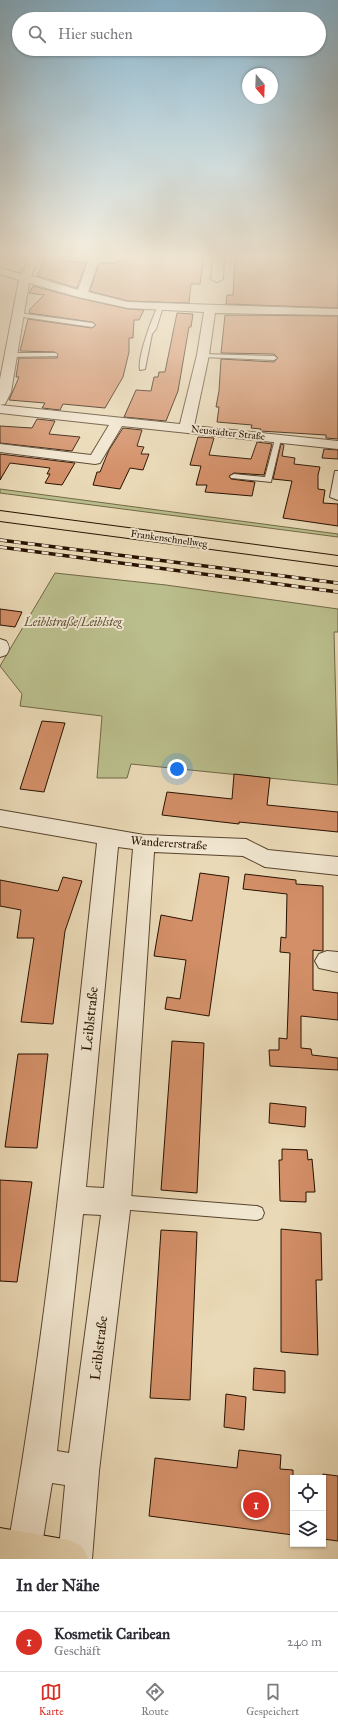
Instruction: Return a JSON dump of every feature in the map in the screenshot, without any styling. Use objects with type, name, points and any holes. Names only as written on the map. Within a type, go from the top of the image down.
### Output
[{"type":"main road","name":"Frankenschnellweg","points":[[0,502],[338,546]]},
{"type":"main road","name":"Frankenschnellweg","points":[[0,516],[338,561]]},
{"type":"main road","points":[[12,1549],[69,1559]]},
{"type":"street","points":[[0,401],[4,392],[15,329]]},
{"type":"street","points":[[186,429],[203,356],[207,329]]},
{"type":"street","name":"Neustädter Straße","points":[[0,409],[338,445]]},
{"type":"street","points":[[0,448],[95,460],[118,421]]},
{"type":"street","points":[[0,645],[0,650]]},
{"type":"street","name":"Wandererstraße","points":[[0,818],[144,843],[246,848],[265,858],[338,866]]},
{"type":"street","name":"Leiblstraße","points":[[12,1549],[38,1465],[71,1200],[108,837]]},
{"type":"street","name":"Leiblstraße","points":[[75,1559],[83,1471],[117,1202],[144,843]]},
{"type":"street","points":[[71,1200],[117,1202]]},
{"type":"street","points":[[38,1465],[83,1471]]},
{"type":"lane","points":[[142,369],[149,334],[153,329]]},
{"type":"lane","points":[[11,355],[55,355]]},
{"type":"lane","points":[[203,356],[274,358]]},
{"type":"lane","points":[[234,476],[268,480],[278,439]]},
{"type":"lane","points":[[338,473],[334,497],[338,498]]},
{"type":"lane","points":[[117,1202],[258,1213]]},
{"type":"green space","points":[[0,489],[338,534],[338,537],[0,493]]},
{"type":"green space","name":"Leiblstraße/Leiblsteg","points":[[55,573],[166,585],[338,609],[338,632],[334,632],[338,785],[131,764],[127,778],[97,778],[102,716],[20,706],[22,694],[0,666]]},
{"type":"building","points":[[26,329],[134,329],[133,338],[129,338],[129,352],[123,377],[105,408],[63,404],[60,410],[42,408],[45,403],[9,400],[19,377],[16,377],[19,358],[57,358],[58,356],[55,352],[20,351]]},
{"type":"building","points":[[174,329],[189,329],[178,391],[166,421],[124,417],[136,390],[151,391],[154,377],[158,377],[159,372],[165,372]]},
{"type":"building","points":[[224,329],[338,329],[338,439],[326,438],[326,435],[260,431],[261,429],[251,428],[252,425],[217,422],[219,407],[216,407],[219,391],[221,359],[274,362],[278,358],[274,354],[221,353]]},
{"type":"building","points":[[37,419],[55,421],[49,434],[80,437],[72,451],[0,443],[0,426],[32,428]]},
{"type":"building","points":[[123,428],[142,430],[137,446],[144,447],[141,454],[149,454],[143,470],[130,468],[120,489],[93,485],[97,472],[100,472],[109,450]]},
{"type":"building","points":[[198,437],[214,438],[209,455],[251,459],[257,442],[272,444],[264,475],[234,473],[229,476],[231,479],[255,482],[252,496],[205,492],[207,485],[196,485],[201,466],[190,465]]},
{"type":"building","points":[[281,444],[284,445],[282,456],[295,458],[294,464],[320,467],[318,475],[318,489],[325,490],[323,503],[338,504],[338,526],[283,518],[292,481],[273,479]]},
{"type":"building","points":[[324,449],[338,450],[338,459],[322,458]]},
{"type":"building","points":[[0,454],[75,463],[62,485],[45,483],[50,474],[47,474],[50,468],[10,463],[0,480]]},
{"type":"building","points":[[0,609],[22,612],[15,627],[0,625]]},
{"type":"building","points":[[42,721],[65,723],[44,792],[20,789]]},
{"type":"building","points":[[234,774],[270,778],[267,805],[338,812],[338,832],[239,822],[239,824],[162,815],[167,792],[232,799]]},
{"type":"building","points":[[200,873],[229,877],[209,1016],[165,1009],[167,997],[180,999],[186,960],[154,956],[161,915],[192,921]]},
{"type":"building","points":[[245,874],[296,880],[296,884],[323,886],[323,951],[313,950],[313,990],[338,993],[338,1020],[301,1016],[301,1048],[311,1049],[312,1055],[338,1058],[338,1070],[270,1066],[269,1050],[279,1050],[279,1038],[287,1039],[290,953],[280,952],[281,937],[286,938],[287,894],[243,889]]},
{"type":"building","points":[[63,877],[82,881],[65,931],[53,1024],[21,1022],[34,938],[17,938],[21,910],[0,906],[0,880],[58,891]]},
{"type":"building","points":[[172,1041],[204,1043],[197,1193],[161,1190]]},
{"type":"building","points":[[18,1054],[48,1054],[37,1148],[5,1147]]},
{"type":"building","points":[[270,1103],[306,1107],[305,1127],[269,1123]]},
{"type":"building","points":[[282,1149],[307,1150],[308,1160],[312,1159],[315,1192],[306,1192],[306,1202],[280,1201],[279,1160],[282,1160]]},
{"type":"building","points":[[0,1180],[32,1182],[17,1282],[0,1281]]},
{"type":"building","points":[[281,1229],[321,1233],[322,1280],[316,1280],[318,1355],[281,1352]]},
{"type":"building","points":[[161,1230],[197,1232],[190,1400],[150,1398]]},
{"type":"building","points":[[254,1368],[285,1371],[285,1393],[253,1390]]},
{"type":"building","points":[[226,1394],[246,1397],[244,1430],[224,1427]]},
{"type":"building","points":[[239,1450],[281,1455],[280,1469],[293,1470],[293,1475],[290,1475],[290,1535],[149,1516],[155,1458],[237,1468]]},
{"type":"building","points":[[323,1474],[338,1476],[338,1541],[326,1539],[326,1475]]},
{"type":"railway","points":[[0,540],[338,583]]},
{"type":"railway","points":[[0,547],[338,592]]},
{"type":"place","name":"Kosmetik Caribean","points":[[256,1505]]}]
